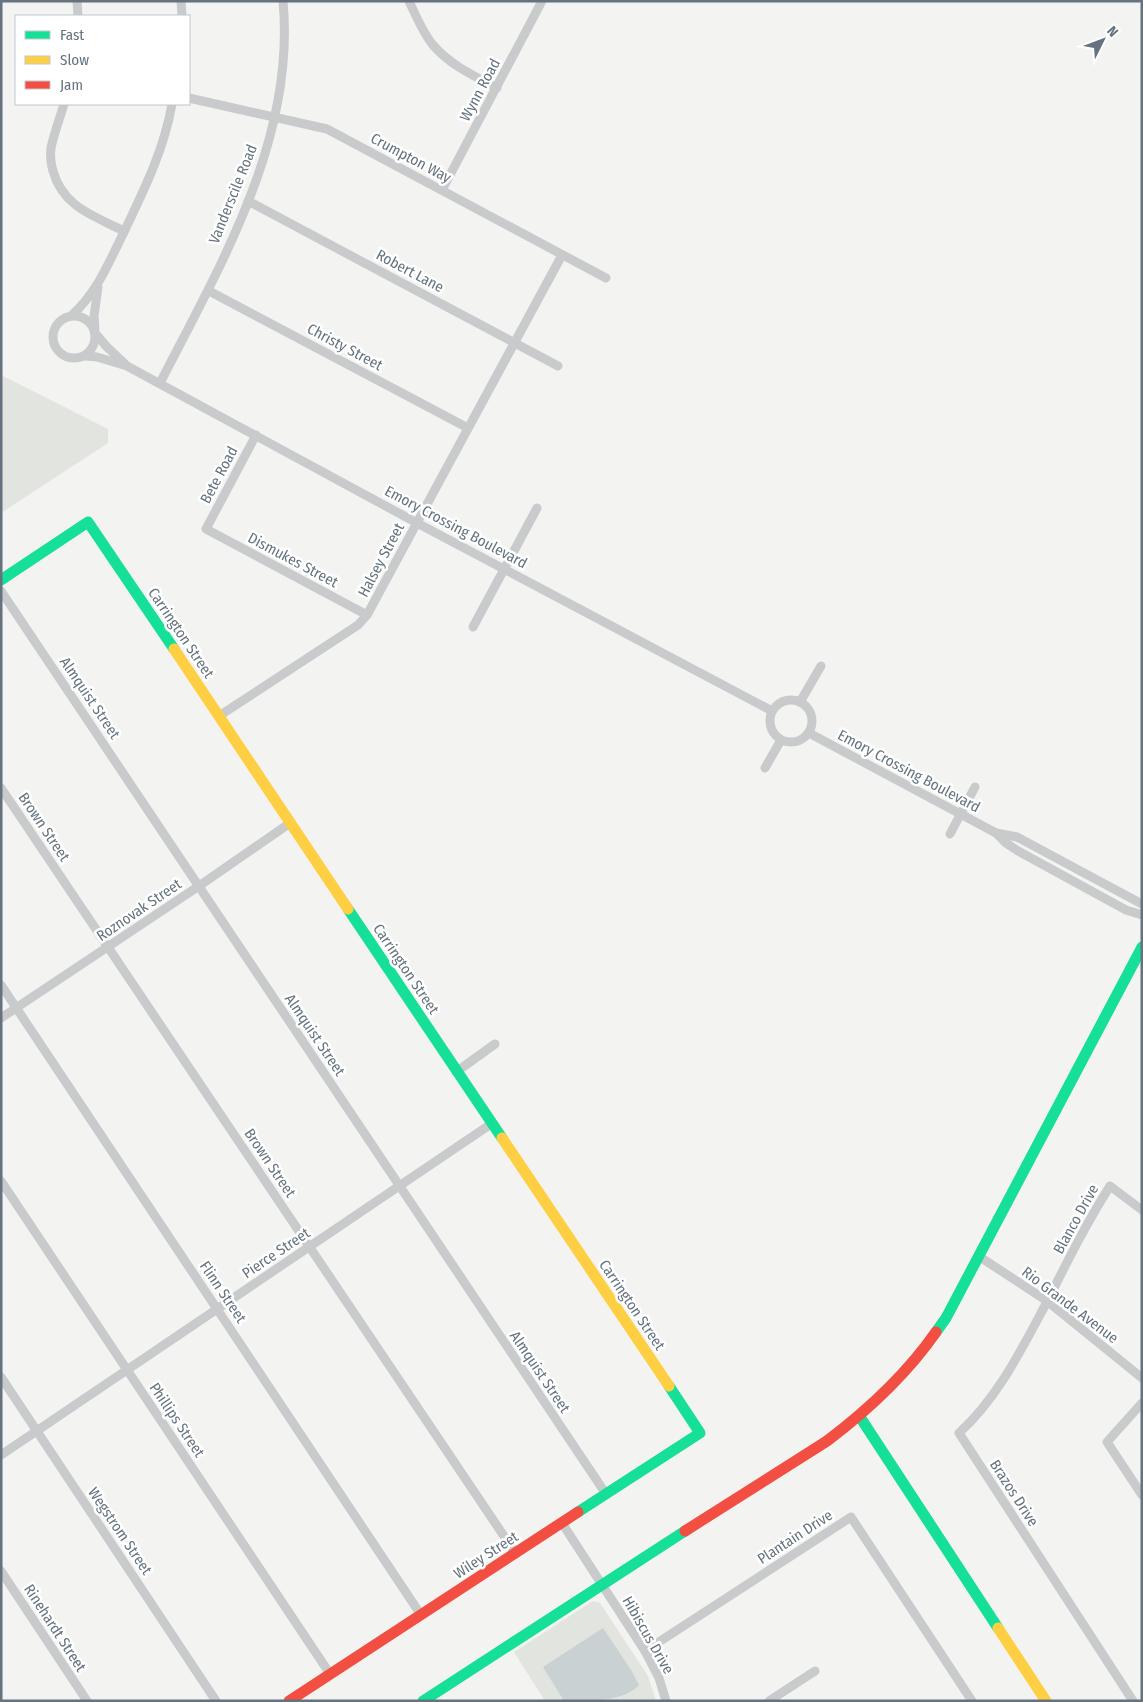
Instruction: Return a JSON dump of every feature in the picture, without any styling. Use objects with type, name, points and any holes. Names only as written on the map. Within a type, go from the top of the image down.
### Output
[{"type":"street","points":[[77,1],[78,15]]},
{"type":"street","points":[[181,1],[182,15]]},
{"type":"street","name":"Vanderscile Road","points":[[160,383],[209,291],[263,164],[274,116],[283,56],[284,1]]},
{"type":"street","name":"Wynn Road","points":[[442,190],[542,1]]},
{"type":"street","points":[[412,2],[426,35],[441,54],[459,67],[497,88]]},
{"type":"street","name":"Crumpton Way","points":[[190,98],[326,129],[606,278]]},
{"type":"street","points":[[64,105],[51,150],[52,166],[58,185],[64,195],[84,212],[124,231]]},
{"type":"street","points":[[128,366],[97,357],[86,356],[77,359],[68,358],[60,354],[53,338],[54,329],[60,322],[80,308],[98,284],[149,179],[161,149],[172,105]]},
{"type":"street","name":"Robert Lane","points":[[248,201],[558,366]]},
{"type":"street","name":"Halsey Street","points":[[219,716],[358,624],[367,615],[562,255]]},
{"type":"street","points":[[86,356],[94,346],[94,316],[98,284]]},
{"type":"street","name":"Christy Street","points":[[209,291],[468,428]]},
{"type":"street","points":[[71,316],[80,316],[87,320],[106,346],[128,366]]},
{"type":"street","name":"Emory Crossing Boulevard","points":[[128,366],[417,523],[772,711]]},
{"type":"street","name":"Bete Road","points":[[206,529],[256,435]]},
{"type":"street","points":[[473,627],[537,508]]},
{"type":"street","name":"Carrington Street","points":[[1,580],[88,522],[700,1433]]},
{"type":"street","name":"Dismukes Street","points":[[206,529],[367,615]]},
{"type":"street","name":"Almquist Street","points":[[1,591],[606,1494]]},
{"type":"street","points":[[800,702],[821,666]]},
{"type":"street","points":[[788,700],[800,702],[807,707],[810,713],[812,726],[809,733],[797,742],[790,743],[781,740],[772,732],[770,725],[772,711],[782,702],[788,700]]},
{"type":"street","name":"Emory Crossing Boulevard","points":[[809,733],[996,833],[1018,851],[1126,910],[1142,915]]},
{"type":"street","points":[[765,768],[781,740]]},
{"type":"street","points":[[950,834],[976,787]]},
{"type":"street","name":"Brown Street","points":[[1,788],[516,1554]]},
{"type":"street","name":"Roznovak Street","points":[[1,1018],[290,823]]},
{"type":"street","name":"Emory Crossing Boulevard","points":[[996,833],[1017,837],[1142,904]]},
{"type":"street","points":[[423,1701],[602,1584],[790,1466],[860,1417],[890,1389],[929,1343],[946,1318],[980,1257],[1142,947]]},
{"type":"street","name":"Flinn Street","points":[[1,985],[421,1615]]},
{"type":"street","points":[[456,1072],[495,1044]]},
{"type":"street","name":"Pierce Street","points":[[1,1455],[491,1124]]},
{"type":"street","name":"Phillips Street","points":[[1,1181],[330,1674]]},
{"type":"street","name":"Blanco Drive","points":[[1047,1301],[1110,1186],[1142,1210]]},
{"type":"street","name":"Rio Grande Avenue","points":[[980,1257],[1047,1301],[1142,1378]]},
{"type":"street","name":"Brazos Drive","points":[[1047,1301],[1026,1344],[992,1396],[959,1433],[1133,1701]]},
{"type":"street","name":"Wegstrom Street","points":[[1,1377],[216,1701]]},
{"type":"street","points":[[1142,1403],[1107,1442],[1142,1495]]},
{"type":"street","points":[[860,1417],[1046,1701]]},
{"type":"street","name":"Wiley Street","points":[[289,1701],[700,1433]]},
{"type":"street","name":"Plantain Drive","points":[[645,1651],[851,1517],[972,1701]]},
{"type":"street","name":"Hibiscus Drive","points":[[562,1523],[645,1651],[659,1678],[666,1701]]},
{"type":"street","name":"Rinehardt Street","points":[[1,1571],[87,1701]]},
{"type":"street","points":[[770,1701],[815,1671]]},
{"type":"shaded area","points":[[1,375],[108,429],[108,443],[1,513]]},
{"type":"shaded area","points":[[593,1601],[600,1603],[648,1676],[656,1701],[545,1701],[514,1652]]},
{"type":"shaded area","points":[[603,1628],[639,1685],[632,1691],[615,1698],[564,1701],[543,1667]]},
{"type":"traffic: fast","points":[[1,580],[88,522],[174,649]]},
{"type":"traffic: fast","points":[[348,909],[502,1138]]},
{"type":"traffic: fast","points":[[936,1332],[946,1318],[1142,947]]},
{"type":"traffic: fast","points":[[578,1512],[700,1433],[669,1386]]},
{"type":"traffic: fast","points":[[860,1417],[998,1628]]},
{"type":"traffic: fast","points":[[423,1701],[685,1531]]},
{"type":"traffic: slow","points":[[174,649],[348,909]]},
{"type":"traffic: slow","points":[[502,1138],[669,1386]]},
{"type":"traffic: slow","points":[[998,1628],[1046,1701]]},
{"type":"traffic: jam","points":[[685,1531],[827,1441],[886,1391],[912,1363],[936,1332]]},
{"type":"traffic: jam","points":[[289,1701],[578,1512]]}]
